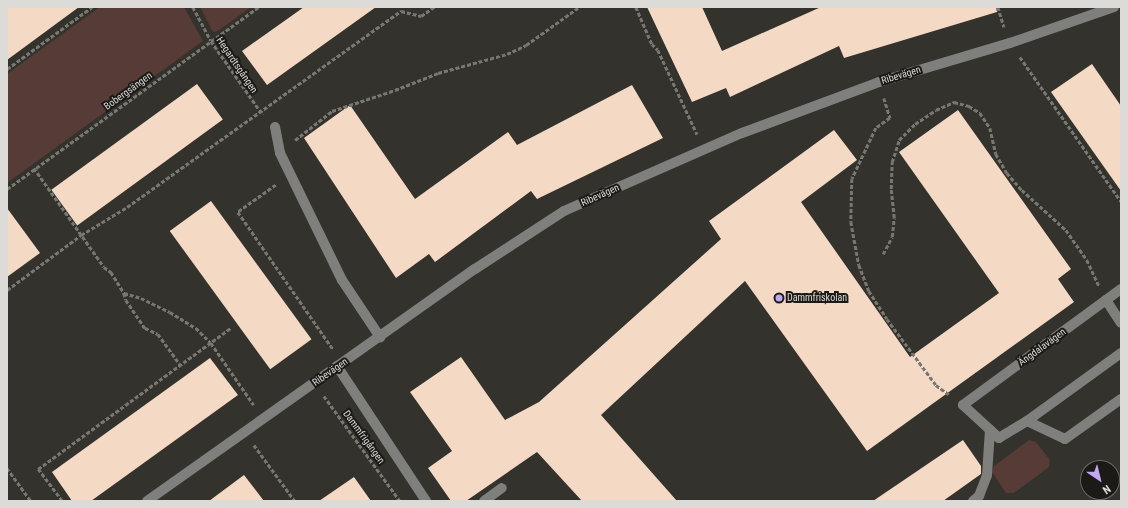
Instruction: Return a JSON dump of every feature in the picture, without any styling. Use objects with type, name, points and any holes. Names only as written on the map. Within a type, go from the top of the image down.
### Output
[{"type":"street","name":"Ribevägen","points":[[147,501],[475,269],[564,211],[704,148],[879,82],[1010,43],[1114,7]]},
{"type":"street","points":[[275,127],[280,153],[342,280],[380,337]]},
{"type":"street","name":"Ängdalavägen","points":[[963,405],[1121,289]]},
{"type":"street","points":[[1106,300],[1121,323]]},
{"type":"street","points":[[963,405],[999,438],[1026,421],[1121,353]]},
{"type":"street","points":[[340,364],[426,501]]},
{"type":"street","points":[[1026,421],[1065,440],[1121,399]]},
{"type":"street","points":[[973,501],[979,496],[987,475],[990,430]]},
{"type":"street","points":[[484,501],[502,488]]},
{"type":"path","points":[[7,69],[92,7]]},
{"type":"path","name":"Hegardtsgången","points":[[193,7],[211,41],[259,111],[275,127]]},
{"type":"path","name":"Bobergsängen","points":[[7,189],[258,7]]},
{"type":"path","points":[[7,290],[81,235],[127,207],[259,111],[401,11],[421,16],[434,7]]},
{"type":"path","points":[[278,141],[292,142],[332,111],[395,90],[438,73],[507,54],[526,45],[579,7]]},
{"type":"path","points":[[636,7],[652,44],[658,50],[704,148]]},
{"type":"path","points":[[1010,43],[1121,201]]},
{"type":"path","points":[[879,82],[890,118],[876,128],[852,180],[852,222],[859,265],[869,291],[887,319],[936,385],[963,405]]},
{"type":"path","points":[[884,254],[892,236],[894,218],[891,189],[892,162],[899,140],[914,124],[936,110],[954,102],[969,106],[980,113],[990,128],[996,154],[1007,173],[1022,190],[1066,230],[1087,260],[1106,300]]},
{"type":"path","points":[[34,168],[104,268],[111,272],[124,293],[126,300],[144,328],[158,334],[180,364]]},
{"type":"path","points":[[291,175],[238,212],[340,364]]},
{"type":"path","points":[[124,293],[141,298],[170,312],[196,328],[211,343],[264,418]]},
{"type":"path","points":[[62,501],[38,469],[231,328]]},
{"type":"path","name":"Dammfrigången","points":[[314,382],[400,501]]},
{"type":"path","points":[[244,432],[295,501]]},
{"type":"path","points":[[7,468],[31,501]]},
{"type":"shaded area","points":[[100,7],[184,7],[203,41],[7,183],[7,74]]},
{"type":"shaded area","points":[[200,7],[251,7],[218,31],[213,32]]},
{"type":"shaded area","points":[[1029,440],[1036,442],[1050,460],[1049,467],[1014,493],[1006,493],[992,472],[994,466]]},
{"type":"building","points":[[7,7],[79,7],[7,60]]},
{"type":"building","points":[[304,7],[376,7],[267,85],[242,51]]},
{"type":"building","points":[[647,7],[702,7],[722,51],[821,7],[996,7],[997,12],[844,58],[839,46],[730,97],[726,88],[692,102]]},
{"type":"building","points":[[1092,64],[1121,106],[1121,191],[1051,92]]},
{"type":"building","points":[[197,84],[223,120],[77,225],[51,190]]},
{"type":"building","points":[[632,85],[663,138],[537,199],[531,191],[435,262],[429,254],[396,278],[304,138],[350,105],[415,199],[508,132],[517,145]]},
{"type":"building","points":[[958,110],[1071,269],[1058,279],[1074,302],[867,451],[745,281],[601,415],[677,501],[582,501],[537,452],[466,501],[451,501],[428,468],[452,451],[410,392],[461,357],[505,420],[539,402],[721,239],[709,221],[834,130],[857,160],[801,202],[910,357],[999,293],[899,152]]},
{"type":"building","points":[[211,201],[312,339],[270,369],[170,231]]},
{"type":"building","points":[[7,208],[40,253],[7,277]]},
{"type":"building","points":[[210,358],[238,395],[91,501],[72,501],[52,472]]},
{"type":"building","points":[[963,440],[981,466],[981,474],[943,501],[873,501]]},
{"type":"building","points":[[244,475],[264,501],[209,501]]},
{"type":"building","points":[[354,477],[371,501],[319,501]]},
{"type":"place","name":"Dammfriskolan","points":[[779,298]]}]
